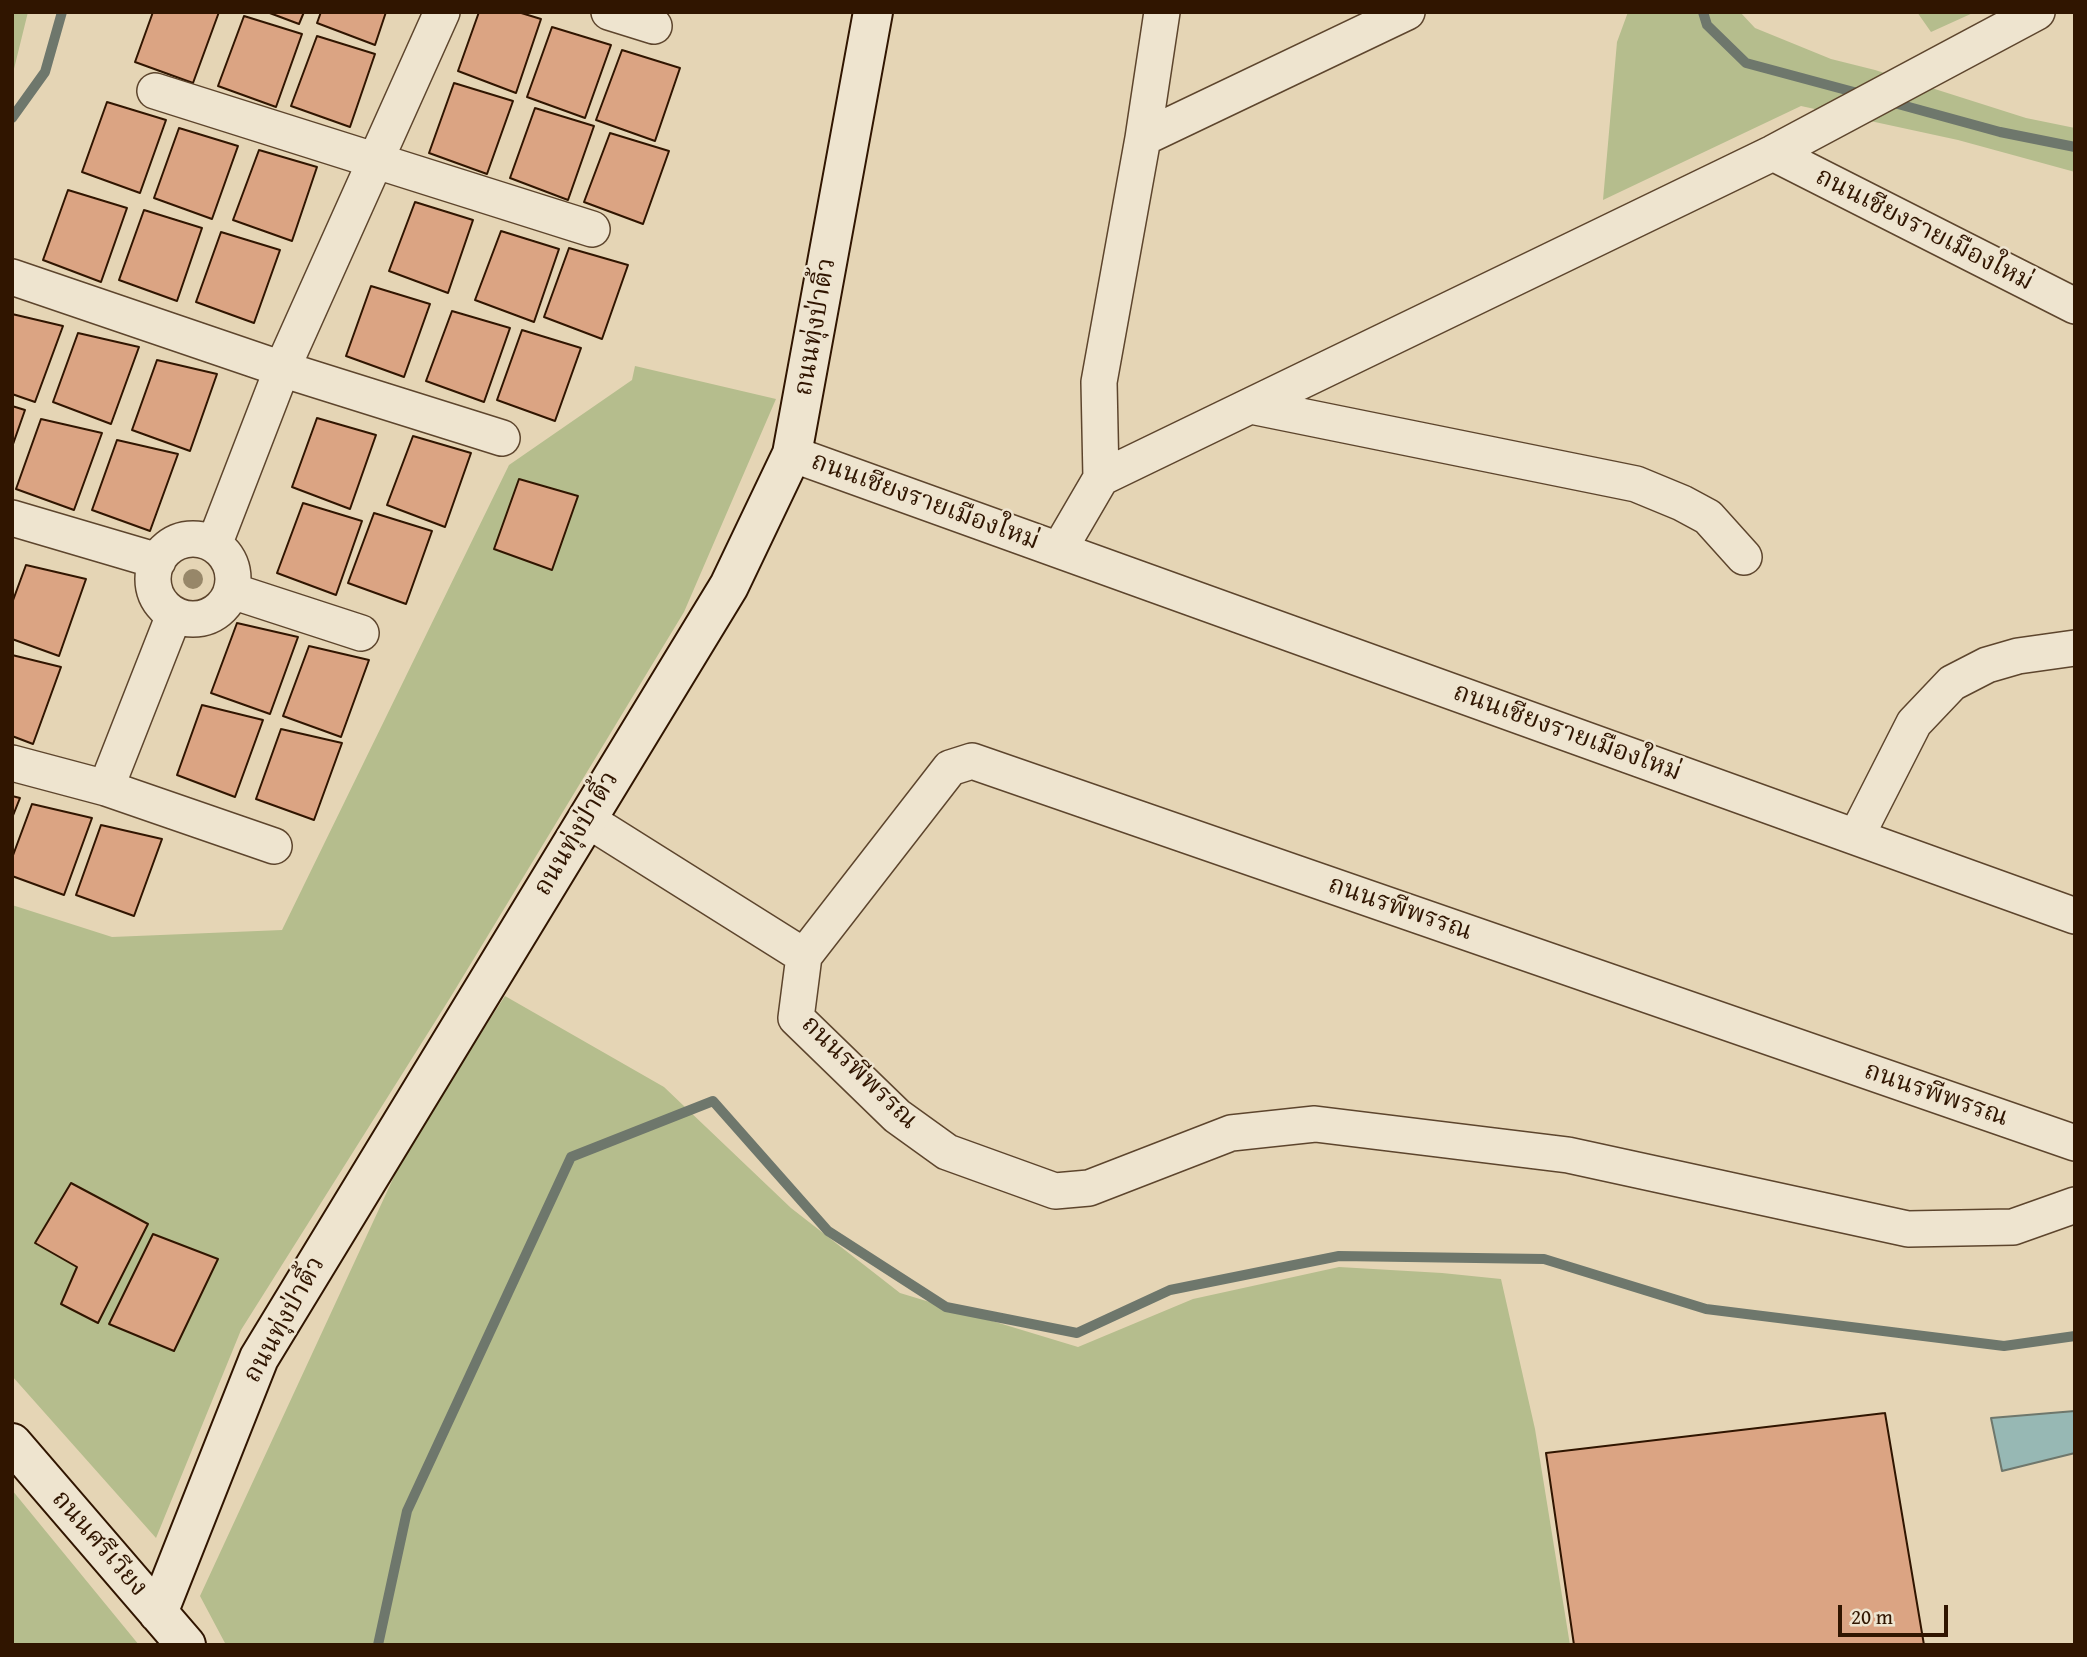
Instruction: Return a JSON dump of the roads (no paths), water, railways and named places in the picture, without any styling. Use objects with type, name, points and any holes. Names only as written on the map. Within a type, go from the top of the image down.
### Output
[{"type":"street","points":[[214,545],[282,369],[442,12]]},
{"type":"street","points":[[609,12],[654,26]]},
{"type":"street","name":"ถนนทุ่งป่าติ้ว","points":[[158,1613],[259,1358],[729,586],[792,454],[873,12]]},
{"type":"street","points":[[1101,478],[1099,382],[1163,12]]},
{"type":"street","points":[[1143,138],[1407,12]]},
{"type":"street","name":"ถนนเชียงรายเมืองใหม่","points":[[1059,550],[1101,478],[1773,153],[2038,12]]},
{"type":"street","points":[[155,91],[592,229]]},
{"type":"street","name":"ถนนเชียงรายเมืองใหม่","points":[[1773,153],[2075,306]]},
{"type":"street","points":[[12,277],[282,369],[502,438]]},
{"type":"street","points":[[1251,405],[1636,484],[1708,517],[1744,557]]},
{"type":"street","name":"ถนนเชียงรายเมืองใหม่","points":[[792,454],[2075,916]]},
{"type":"street","points":[[12,518],[158,561]]},
{"type":"street","points":[[184,540],[198,540],[214,545],[231,564],[232,591],[225,604],[215,613],[188,619],[174,615],[163,606],[156,594],[153,581],[158,561],[172,545],[184,540]]},
{"type":"street","points":[[232,591],[361,633]]},
{"type":"street","points":[[106,788],[174,615]]},
{"type":"street","points":[[1856,837],[1914,723],[1952,683],[1987,665],[2018,656],[2075,648]]},
{"type":"street","name":"ถนนรพีพรรณ","points":[[2075,1143],[972,761],[950,768],[804,956],[796,1018],[897,1116],[947,1152],[1055,1191],[1089,1188],[1231,1133],[1315,1124],[1568,1155],[1908,1229],[2013,1227],[2075,1205]]},
{"type":"street","points":[[12,763],[106,788],[274,846]]},
{"type":"street","points":[[586,819],[804,956]]},
{"type":"street","name":"ถนนศรีเวียง","points":[[12,1443],[186,1645]]},
{"type":"water","points":[[2075,1411],[2075,1453],[2002,1471],[1991,1418]]},
{"type":"waterway","points":[[12,118],[45,72],[62,12]]},
{"type":"waterway","points":[[1703,12],[1707,25],[1746,63],[1865,95]]},
{"type":"waterway","points":[[1887,101],[2000,132],[2075,147]]},
{"type":"waterway","points":[[378,1645],[407,1511],[571,1157],[713,1101],[828,1231],[946,1307],[1077,1333],[1170,1290],[1339,1256],[1544,1259],[1706,1309],[2004,1346],[2075,1336]]}]
